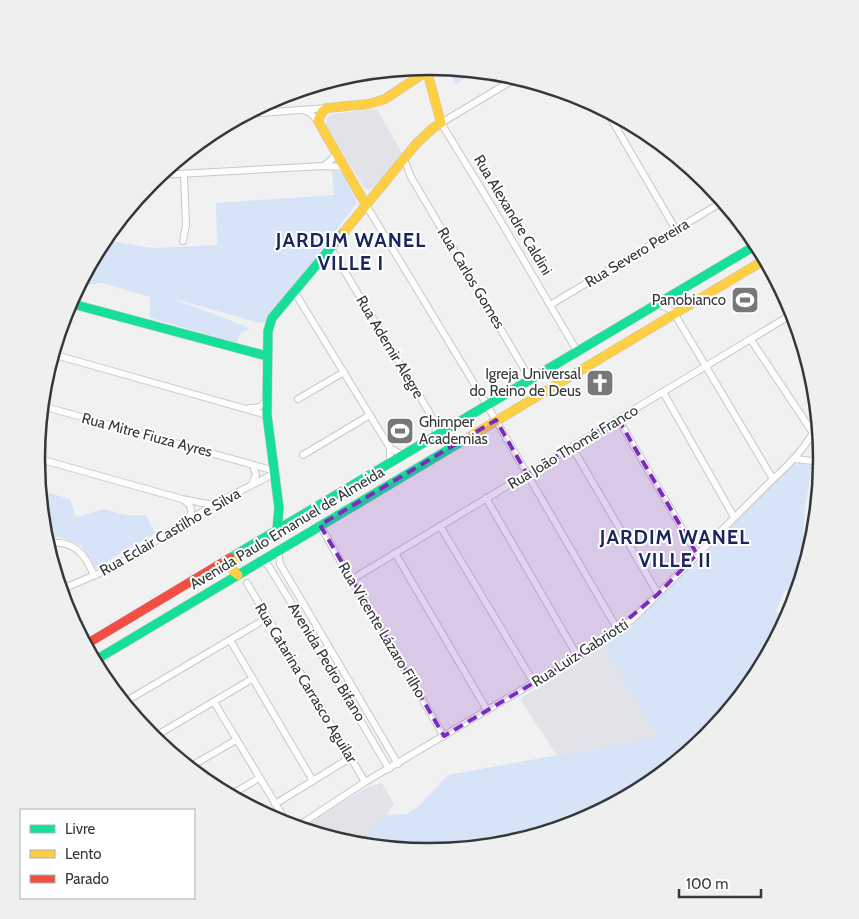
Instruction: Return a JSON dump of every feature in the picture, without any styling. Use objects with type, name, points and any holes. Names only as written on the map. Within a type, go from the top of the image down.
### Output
[{"type":"main road","points":[[366,205],[318,121],[322,112],[327,108],[369,104],[385,99],[419,75]]},
{"type":"main road","name":"Rua Alexandre Caldini","points":[[429,75],[441,123]]},
{"type":"main road","points":[[410,83],[422,82],[428,84],[433,90]]},
{"type":"main road","points":[[248,352],[255,351],[261,346],[272,318],[430,129],[441,123]]},
{"type":"main road","points":[[357,188],[365,193],[377,192]]},
{"type":"main road","name":"Avenida Paulo Emanuel de Almeida","points":[[91,641],[295,518],[750,248]]},
{"type":"main road","name":"Avenida Paulo Emanuel de Almeida","points":[[100,657],[759,263]]},
{"type":"main road","points":[[77,305],[267,356]]},
{"type":"main road","points":[[268,331],[266,412],[279,508],[277,530]]},
{"type":"main road","points":[[279,508],[285,518],[295,518]]},
{"type":"main road","points":[[238,575],[232,569],[233,562],[267,536]]},
{"type":"street","points":[[441,123],[508,83]]},
{"type":"street","points":[[265,112],[327,108]]},
{"type":"street","points":[[302,109],[310,113],[318,121]]},
{"type":"street","points":[[613,122],[676,230]]},
{"type":"street","name":"Rua Alexandre Caldini","points":[[441,123],[576,351]]},
{"type":"street","points":[[324,166],[333,158],[336,152]]},
{"type":"street","name":"Rua Carlos Gomes","points":[[404,159],[411,177],[530,379]]},
{"type":"street","points":[[171,175],[324,166],[345,167]]},
{"type":"street","points":[[393,172],[404,171],[411,177]]},
{"type":"street","points":[[183,240],[186,225],[184,175]]},
{"type":"street","points":[[366,205],[487,404],[618,630]]},
{"type":"street","name":"Rua Severo Pereira","points":[[550,305],[718,205]]},
{"type":"street","points":[[355,218],[365,214],[373,216]]},
{"type":"street","name":"Rua Ademir Alegre","points":[[330,247],[435,422],[436,434]]},
{"type":"street","points":[[294,291],[390,448],[402,455]]},
{"type":"street","points":[[656,304],[668,308],[674,313],[773,480]]},
{"type":"street","name":"Rua João Thomé Franco","points":[[351,580],[787,318]]},
{"type":"street","points":[[751,340],[813,434]]},
{"type":"street","points":[[59,356],[241,407],[266,412]]},
{"type":"street","points":[[298,399],[344,372]]},
{"type":"street","points":[[663,392],[734,517]]},
{"type":"street","points":[[256,408],[265,403],[266,398]]},
{"type":"street","points":[[241,407],[256,408],[266,412]]},
{"type":"street","name":"Rua Mitre Fiuza Ayres","points":[[48,408],[275,472]]},
{"type":"street","points":[[303,455],[370,416]]},
{"type":"street","points":[[618,419],[697,554]]},
{"type":"street","points":[[435,422],[448,428]]},
{"type":"street","name":"Rua Luiz Gabriotti","points":[[303,823],[365,782],[534,683],[618,630],[635,617],[734,517],[795,459],[813,434]]},
{"type":"street","points":[[572,447],[658,594]]},
{"type":"street","points":[[390,448],[390,462]]},
{"type":"street","points":[[253,465],[261,465],[269,461],[272,452]]},
{"type":"street","points":[[795,459],[814,461]]},
{"type":"street","points":[[45,461],[182,499],[213,505]]},
{"type":"street","name":"Rua Eclair Castilho e Silva","points":[[252,484],[256,475],[253,465]]},
{"type":"street","name":"Rua Eclair Castilho e Silva","points":[[67,587],[114,566],[201,512],[275,472]]},
{"type":"street","name":"Rua Eclair Castilho e Silva","points":[[252,484],[261,481],[270,482],[277,488]]},
{"type":"street","points":[[486,498],[578,656]]},
{"type":"street","points":[[182,499],[201,512],[205,507],[201,503]]},
{"type":"street","points":[[188,520],[191,512],[190,505]]},
{"type":"street","name":"Rua Vicente Lázaro Filho","points":[[320,525],[444,736]]},
{"type":"street","points":[[440,526],[534,683]]},
{"type":"street","points":[[54,542],[58,541],[74,547],[83,553],[94,576]]},
{"type":"street","name":"Avenida Pedro Bifano","points":[[278,550],[280,564],[398,764]]},
{"type":"street","points":[[395,553],[487,710]]},
{"type":"street","name":"Avenida Pedro Bifano","points":[[259,561],[268,565],[390,768]]},
{"type":"street","points":[[247,583],[248,568]]},
{"type":"street","name":"Rua Catarina Carrasco Aguilar","points":[[238,575],[247,583],[365,782]]},
{"type":"street","points":[[290,601],[299,596]]},
{"type":"street","points":[[129,700],[267,618]]},
{"type":"street","points":[[230,640],[313,781]]},
{"type":"street","points":[[160,733],[252,680]]},
{"type":"street","points":[[214,702],[281,814]]},
{"type":"street","points":[[194,764],[236,740]]},
{"type":"street","points":[[275,804],[350,758]]},
{"type":"street","points":[[236,792],[259,778]]},
{"type":"highlighted area","points":[[618,419],[697,554],[658,594],[596,646],[444,736],[320,525],[496,420],[527,474]]},
{"type":"shaded area","points":[[451,76],[468,77],[456,84]]},
{"type":"shaded area","points":[[377,109],[402,153],[373,188],[367,189],[363,186],[326,125],[327,118],[331,114]]},
{"type":"shaded area","points":[[332,170],[342,173],[356,200],[356,204],[267,322],[260,323],[171,298],[250,328],[241,333],[236,343],[150,318],[150,297],[102,283],[87,285],[113,242],[153,248],[217,245],[216,203],[334,195]]},
{"type":"shaded area","points":[[794,465],[812,466],[805,509],[802,556],[791,590],[785,590],[776,611],[782,614],[774,630],[735,694],[683,749],[643,779],[600,804],[577,815],[529,831],[505,837],[455,843],[404,843],[364,839],[387,815],[406,814],[418,807],[448,775],[658,737],[602,645],[632,625],[788,468]]},
{"type":"shaded area","points":[[47,492],[70,499],[76,517],[104,509],[125,515],[146,515],[155,533],[96,568],[81,545],[60,537],[52,537]]},
{"type":"shaded area","points":[[602,645],[658,737],[557,755],[520,699]]},
{"type":"shaded area","points":[[382,783],[394,804],[387,815],[364,839],[308,825],[311,822],[367,787]]},
{"type":"traffic: fast","points":[[277,530],[279,508],[267,415],[268,331],[272,318],[344,232]]},
{"type":"traffic: fast","points":[[230,558],[751,248]]},
{"type":"traffic: fast","points":[[77,305],[267,356]]},
{"type":"traffic: fast","points":[[100,657],[466,439]]},
{"type":"traffic: slow","points":[[366,205],[318,121],[322,112],[327,108],[369,104],[385,99],[420,75]]},
{"type":"traffic: slow","points":[[344,232],[416,144],[441,123],[428,75]]},
{"type":"traffic: slow","points":[[466,439],[759,263]]},
{"type":"traffic: slow","points":[[238,575],[231,566],[239,557]]},
{"type":"traffic: jam","points":[[91,641],[230,558]]},
{"type":"place","name":"Panobianco","points":[[745,300]]},
{"type":"place","name":"Igreja Universal do Reino de Deus","points":[[600,383]]},
{"type":"place","name":"Ghimper Academias","points":[[400,431]]},
{"type":"district","name":"JARDIM WANEL VILLE I","points":[[351,252]]},
{"type":"district","name":"JARDIM WANEL VILLE II","points":[[675,548]]}]
